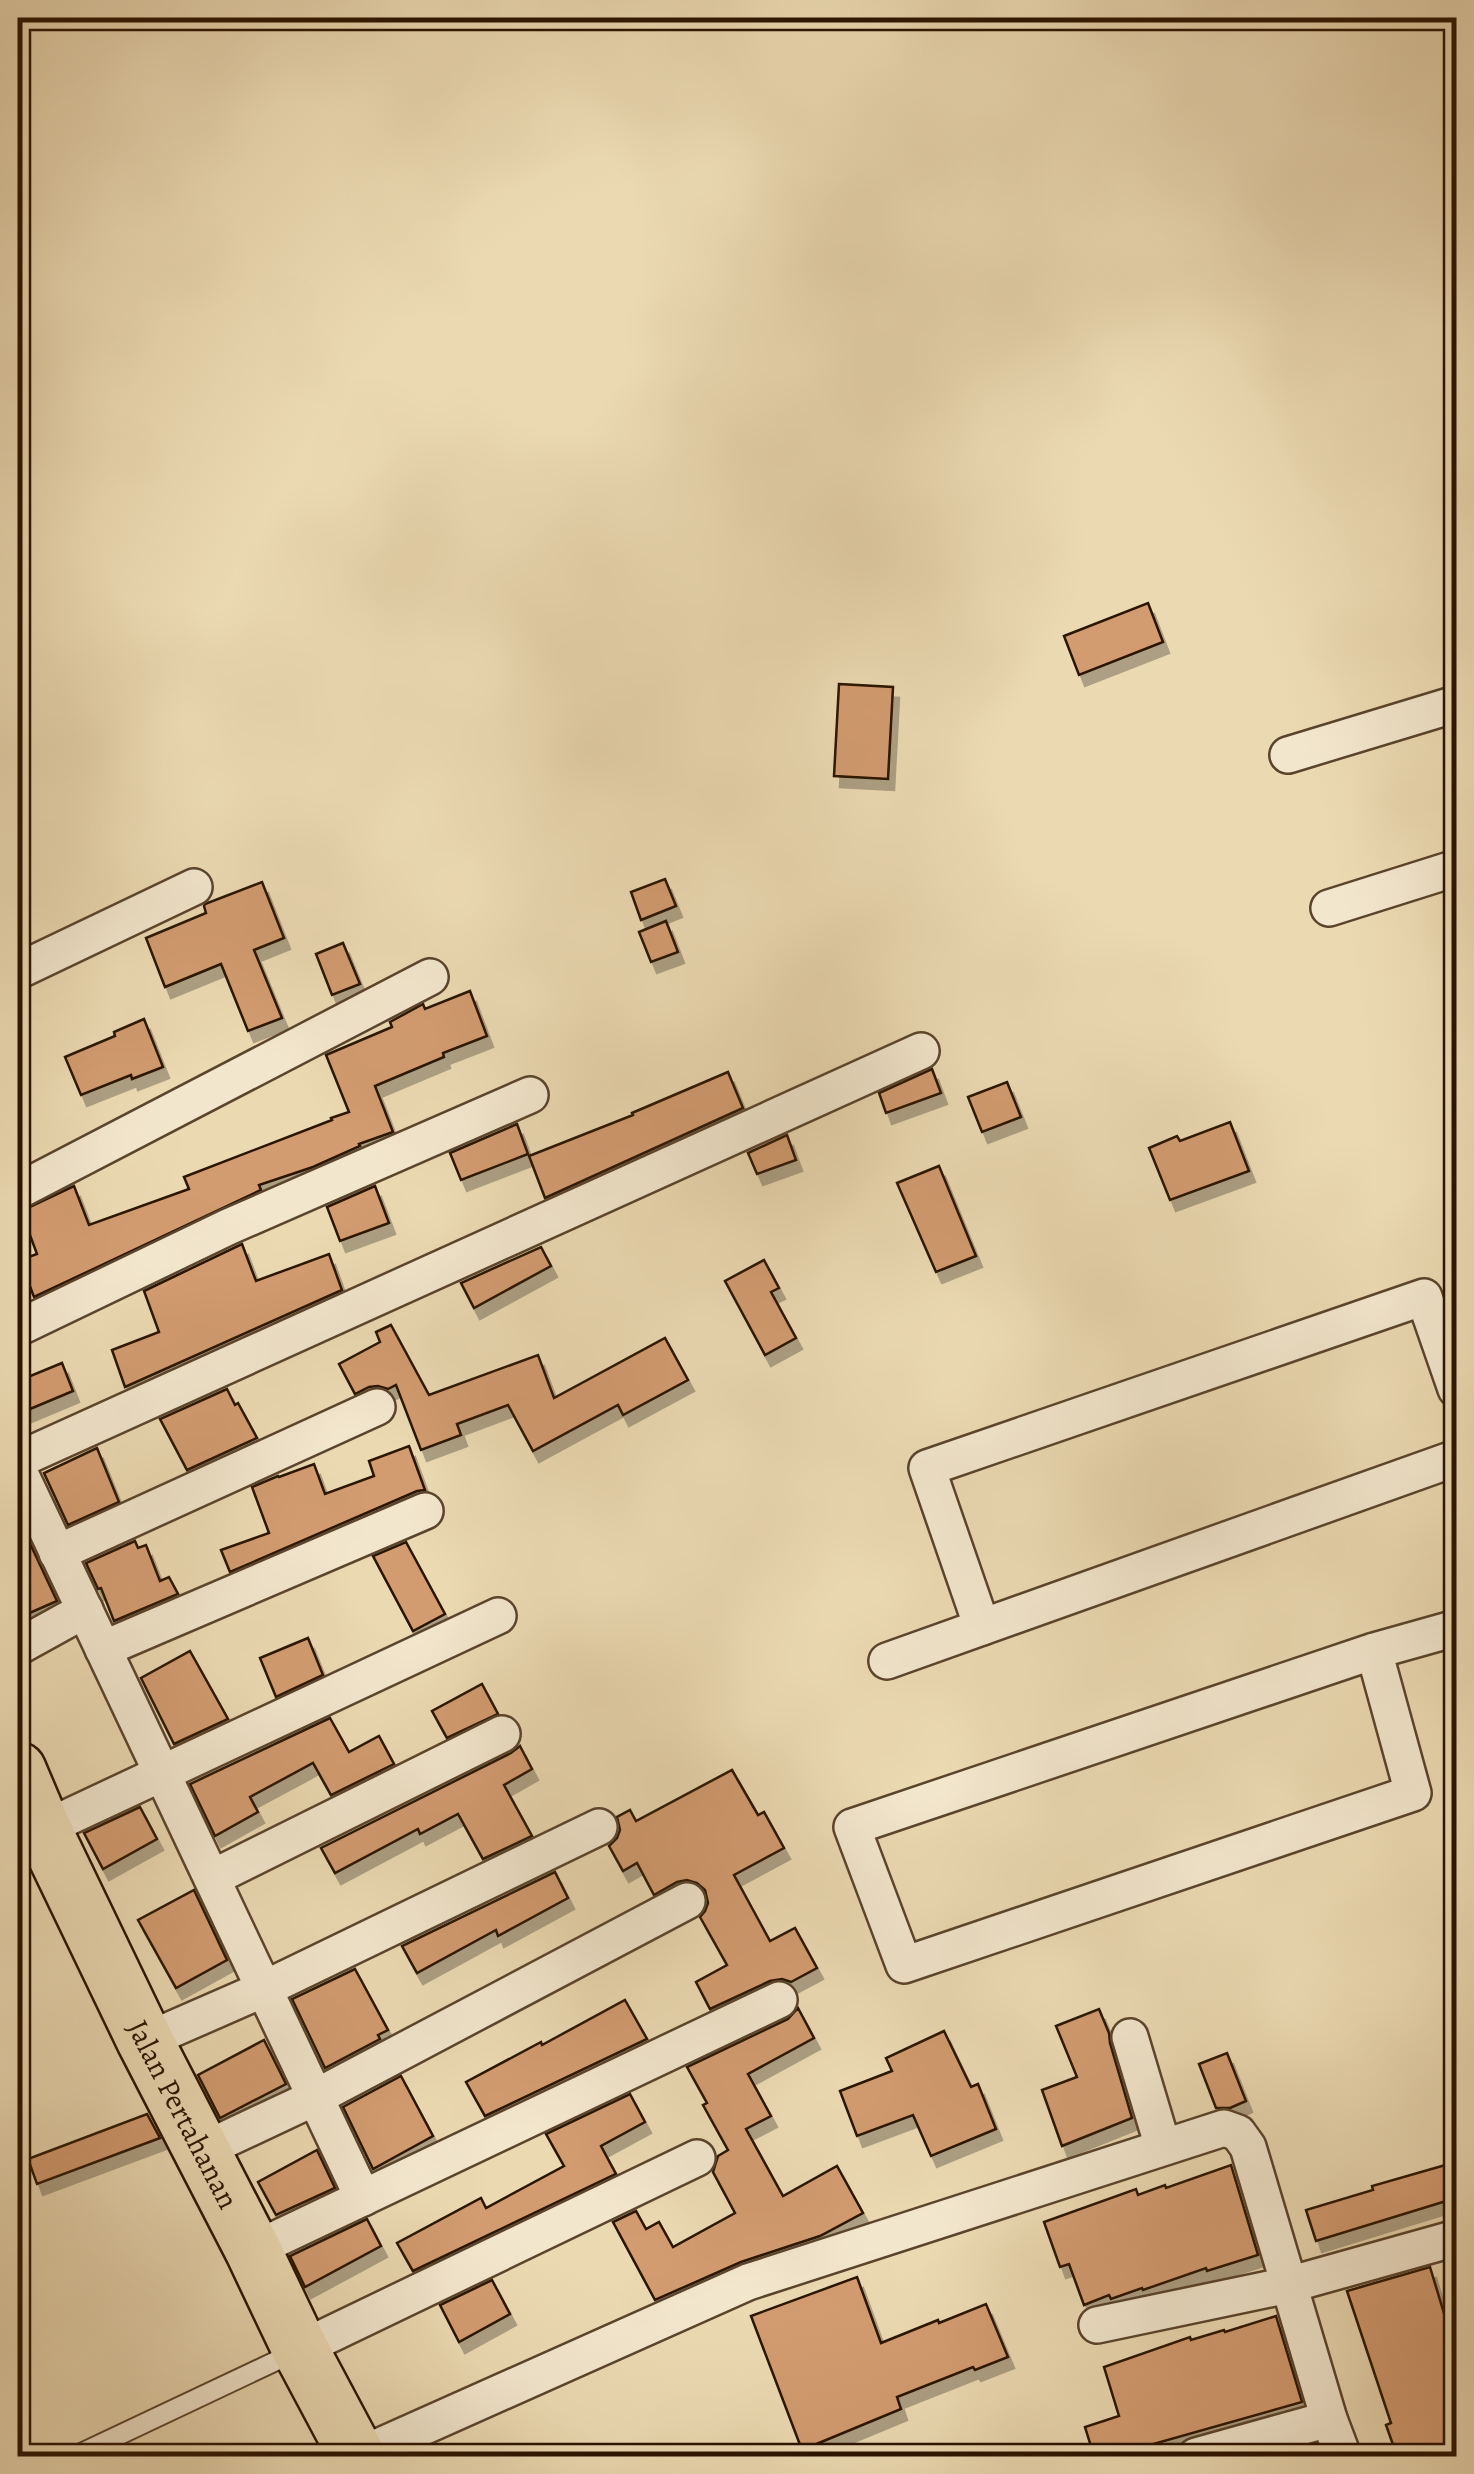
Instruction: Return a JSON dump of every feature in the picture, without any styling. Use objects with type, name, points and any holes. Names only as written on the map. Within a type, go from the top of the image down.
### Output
[{"type":"main road","name":"Jalan Pertahanan","points":[[18,1770],[146,2041],[357,2456]]},
{"type":"street","points":[[1288,755],[1456,704]]},
{"type":"street","points":[[1329,908],[1456,868]]},
{"type":"street","points":[[18,971],[194,887]]},
{"type":"street","points":[[18,1191],[430,976]]},
{"type":"street","points":[[18,1460],[922,1051]]},
{"type":"street","points":[[18,1328],[228,1227],[530,1095]]},
{"type":"street","points":[[982,1627],[927,1468],[1424,1298],[1456,1389]]},
{"type":"street","points":[[58,1553],[376,1408]]},
{"type":"street","points":[[888,1661],[1456,1458]]},
{"type":"street","points":[[18,1469],[364,2198]]},
{"type":"street","points":[[104,1649],[426,1510]]},
{"type":"street","points":[[18,1648],[85,1610]]},
{"type":"street","points":[[43,1829],[498,1616]]},
{"type":"street","points":[[1374,1651],[1413,1793],[904,1965],[852,1826],[1374,1651],[1456,1628]]},
{"type":"street","points":[[212,1878],[502,1734]]},
{"type":"street","points":[[146,2041],[264,1989],[598,1826]]},
{"type":"street","points":[[201,2151],[316,2098],[687,1901]]},
{"type":"street","points":[[253,2250],[779,2000]]},
{"type":"street","points":[[1130,2037],[1163,2147]]},
{"type":"street","points":[[357,2456],[748,2282],[1224,2128],[1238,2133],[1248,2148],[1329,2419],[1344,2456]]},
{"type":"street","points":[[300,2350],[696,2158]]},
{"type":"street","points":[[1098,2326],[1454,2248]]},
{"type":"street","points":[[1196,2456],[1329,2419]]},
{"type":"lane","points":[[75,2456],[300,2350]]},
{"type":"building","points":[[1148,603],[1163,642],[1079,675],[1064,636]]},
{"type":"building","points":[[839,684],[893,687],[888,779],[834,776]]},
{"type":"building","points":[[665,879],[676,906],[641,920],[631,892]]},
{"type":"building","points":[[262,882],[284,938],[254,950],[282,1018],[248,1031],[221,964],[165,987],[146,938],[206,913],[205,904]]},
{"type":"building","points":[[666,921],[678,952],[651,962],[639,932]]},
{"type":"building","points":[[343,943],[360,984],[332,995],[316,954]]},
{"type":"building","points":[[470,991],[487,1036],[375,1086],[393,1132],[313,1167],[259,1185],[261,1190],[34,1297],[20,1260],[37,1254],[21,1211],[74,1186],[89,1225],[189,1189],[184,1177],[349,1112],[326,1055],[392,1027],[390,1022],[423,1004],[425,1009]]},
{"type":"building","points":[[144,1019],[163,1067],[81,1095],[65,1057]]},
{"type":"building","points":[[932,1069],[941,1093],[886,1113],[879,1093]]},
{"type":"building","points":[[728,1072],[743,1108],[545,1198],[529,1156]]},
{"type":"building","points":[[1007,1082],[1021,1117],[982,1132],[968,1097]]},
{"type":"building","points":[[1230,1122],[1249,1171],[1170,1200],[1149,1148]]},
{"type":"building","points":[[517,1124],[528,1154],[461,1180],[450,1153]]},
{"type":"building","points":[[787,1135],[796,1160],[757,1174],[748,1153]]},
{"type":"building","points":[[939,1166],[976,1256],[936,1272],[897,1183]]},
{"type":"building","points":[[375,1186],[389,1223],[340,1241],[327,1207]]},
{"type":"building","points":[[242,1244],[256,1281],[329,1254],[342,1290],[125,1387],[112,1350],[159,1332],[144,1291]]},
{"type":"building","points":[[541,1247],[551,1266],[474,1308],[461,1283]]},
{"type":"building","points":[[764,1260],[779,1288],[771,1292],[796,1338],[765,1355],[725,1281]]},
{"type":"building","points":[[391,1325],[429,1395],[538,1355],[554,1398],[665,1338],[688,1380],[623,1415],[618,1405],[533,1451],[508,1405],[457,1424],[461,1435],[421,1450],[396,1385],[388,1389],[369,1387],[355,1394],[339,1364],[380,1342],[376,1332]]},
{"type":"building","points":[[62,1363],[73,1391],[18,1414],[18,1381]]},
{"type":"building","points":[[227,1389],[257,1438],[187,1470],[160,1419]]},
{"type":"building","points":[[409,1446],[425,1490],[230,1572],[221,1550],[269,1533],[252,1487],[314,1464],[325,1494],[374,1476],[369,1461]]},
{"type":"building","points":[[97,1448],[119,1502],[68,1525],[44,1473]]},
{"type":"building","points":[[18,1518],[57,1601],[18,1618]]},
{"type":"building","points":[[135,1541],[138,1548],[146,1545],[160,1581],[169,1577],[178,1594],[114,1621],[86,1563]]},
{"type":"building","points":[[406,1542],[445,1614],[413,1631],[373,1556]]},
{"type":"building","points":[[308,1638],[323,1675],[276,1697],[260,1658]]},
{"type":"building","points":[[190,1651],[228,1719],[174,1744],[141,1678]]},
{"type":"building","points":[[482,1684],[498,1714],[447,1738],[432,1711]]},
{"type":"building","points":[[330,1718],[349,1752],[379,1736],[394,1764],[331,1795],[313,1763],[250,1797],[258,1812],[215,1836],[190,1784]]},
{"type":"building","points":[[520,1746],[532,1769],[504,1785],[532,1836],[483,1859],[458,1814],[420,1834],[418,1829],[335,1873],[321,1848]]},
{"type":"building","points":[[732,1770],[758,1815],[764,1812],[784,1848],[734,1875],[770,1941],[795,1928],[817,1968],[791,1982],[770,1981],[710,2009],[696,1982],[727,1965],[700,1917],[708,1903],[705,1890],[687,1880],[654,1895],[637,1863],[623,1871],[609,1846],[620,1830],[617,1817],[630,1810],[636,1821]]},
{"type":"building","points":[[140,1807],[157,1839],[103,1869],[84,1833]]},
{"type":"building","points":[[555,1872],[568,1898],[498,1936],[496,1930],[417,1973],[402,1946]]},
{"type":"building","points":[[194,1890],[227,1960],[176,1988],[138,1920]]},
{"type":"building","points":[[355,1969],[388,2030],[378,2035],[380,2039],[325,2068],[292,1999]]},
{"type":"building","points":[[625,2000],[647,2039],[485,2116],[466,2082]]},
{"type":"building","points":[[798,2008],[814,2038],[748,2074],[771,2116],[746,2129],[783,2196],[837,2166],[863,2213],[820,2236],[741,2262],[655,2300],[613,2222],[636,2211],[646,2229],[659,2222],[673,2247],[735,2213],[713,2172],[718,2156],[728,2150],[687,2067],[788,2019]]},
{"type":"building","points":[[1099,2009],[1132,2118],[1062,2146],[1042,2090],[1077,2077],[1056,2026]]},
{"type":"building","points":[[944,2031],[971,2087],[978,2084],[996,2129],[931,2156],[913,2115],[857,2136],[840,2091],[892,2071],[886,2058]]},
{"type":"building","points":[[264,2040],[286,2084],[220,2118],[198,2075]]},
{"type":"building","points":[[1227,2053],[1246,2101],[1230,2108],[1216,2108],[1199,2064]]},
{"type":"building","points":[[401,2076],[433,2136],[373,2169],[343,2107]]},
{"type":"building","points":[[630,2094],[645,2122],[601,2146],[616,2174],[413,2271],[397,2243],[481,2198],[486,2208],[564,2166],[546,2134]]},
{"type":"building","points":[[147,2114],[160,2138],[37,2184],[28,2159]]},
{"type":"building","points":[[317,2150],[335,2188],[276,2215],[258,2182]]},
{"type":"building","points":[[1456,2162],[1456,2198],[1316,2241],[1306,2210]]},
{"type":"building","points":[[1231,2165],[1258,2255],[1084,2305],[1069,2264],[1060,2267],[1044,2222],[1136,2189],[1138,2195],[1165,2185],[1166,2188]]},
{"type":"building","points":[[367,2219],[381,2246],[305,2287],[290,2256]]},
{"type":"building","points":[[1430,2267],[1456,2353],[1456,2445],[1422,2456],[1397,2456],[1386,2425],[1391,2423],[1347,2291]]},
{"type":"building","points":[[857,2277],[881,2343],[986,2304],[1008,2357],[897,2397],[901,2409],[802,2450],[751,2316]]},
{"type":"building","points":[[492,2280],[510,2314],[459,2342],[440,2305]]},
{"type":"building","points":[[1276,2316],[1302,2402],[1111,2456],[1094,2456],[1085,2427],[1119,2416],[1104,2367],[1190,2337],[1191,2340],[1225,2332]]}]
